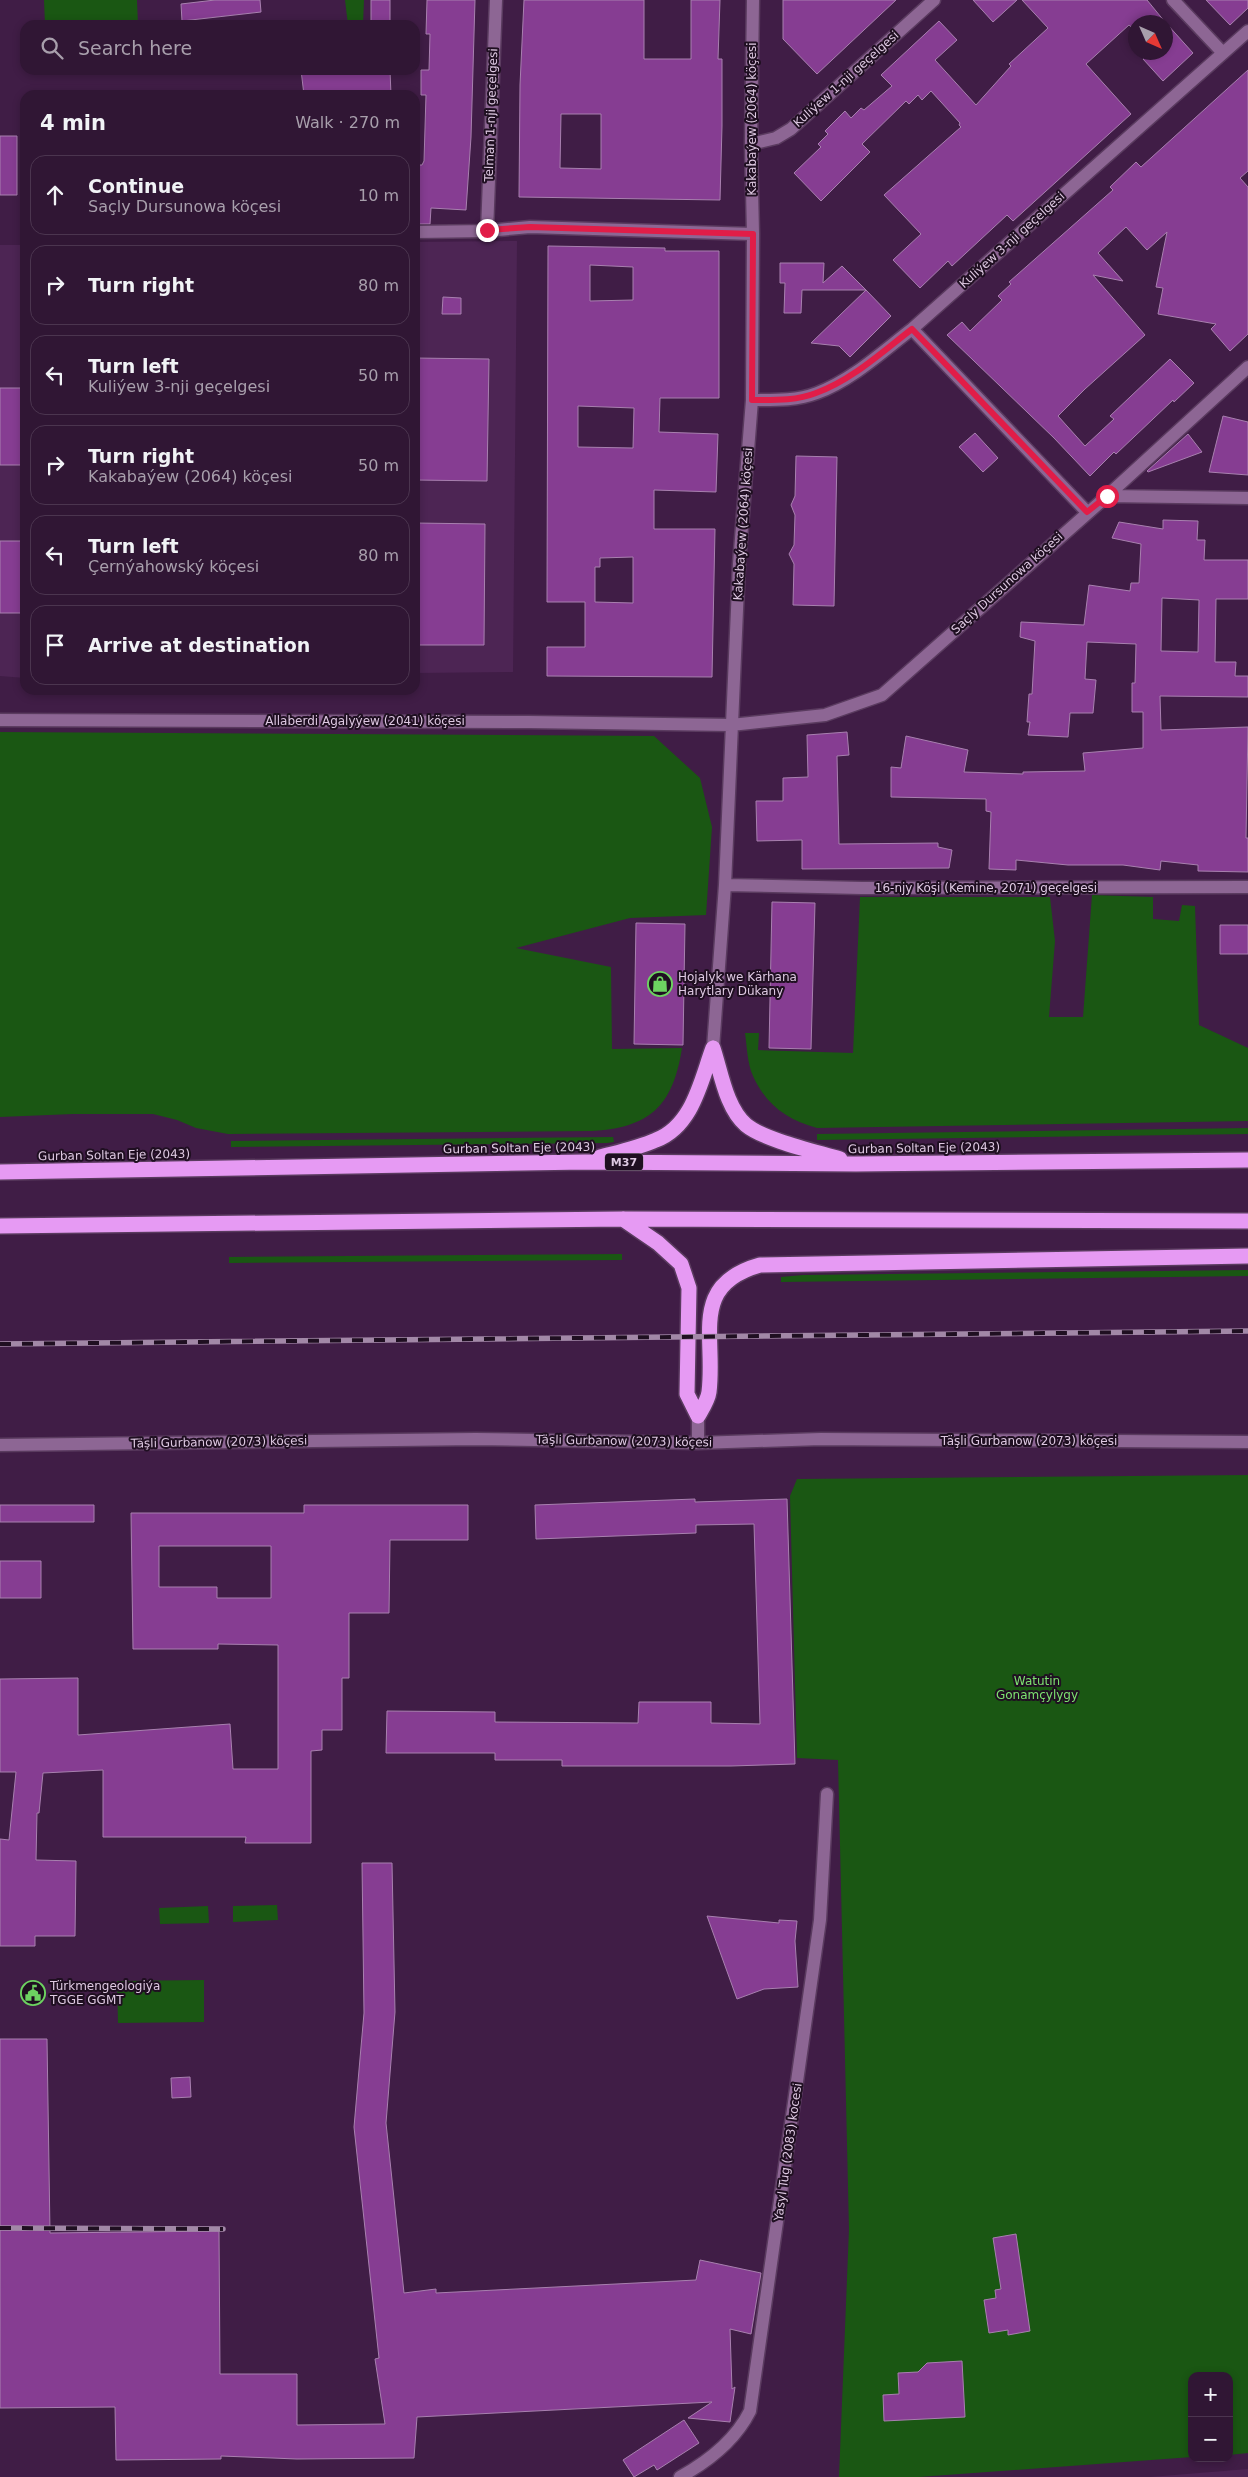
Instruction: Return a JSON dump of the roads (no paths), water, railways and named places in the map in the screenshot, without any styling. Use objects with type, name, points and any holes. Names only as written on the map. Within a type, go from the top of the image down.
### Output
[{"type":"highway","points":[[586,1162],[658,1140],[678,1125],[692,1106],[713,1048]]},
{"type":"highway","points":[[713,1048],[731,1104],[746,1125],[770,1137],[856,1164]]},
{"type":"highway","name":"Gurban Soltan Eje (2043)","points":[[0,1172],[586,1162],[856,1164],[1248,1160]]},
{"type":"highway","points":[[623,1219],[658,1243],[681,1264],[690,1288],[687,1394],[698,1416]]},
{"type":"highway","points":[[0,1226],[623,1219],[1248,1221]]},
{"type":"highway","points":[[698,1416],[709,1394],[710,1314],[716,1293],[727,1280],[742,1270],[760,1264],[1248,1256]]},
{"type":"street","name":"Telman 1-nji geçelgesi","points":[[487,230],[496,0]]},
{"type":"street","name":"Kakabaýew (2064) köçesi","points":[[713,1048],[725,886],[730,725],[752,400],[753,234],[751,144],[753,0]]},
{"type":"street","name":"Kuliýew 1-nji geçelgesi","points":[[751,144],[776,138],[791,129],[934,0]]},
{"type":"street","points":[[1173,0],[1223,53]]},
{"type":"street","name":"Kuliýew 3-nji geçelgesi","points":[[752,400],[787,400],[816,394],[864,366],[912,329],[1248,32]]},
{"type":"street","points":[[420,232],[530,227],[753,234]]},
{"type":"street","points":[[912,329],[1087,512]]},
{"type":"street","name":"Saçly Dursunowa köçesi","points":[[730,725],[825,715],[882,695],[1107,496],[1248,367]]},
{"type":"street","points":[[1107,496],[1248,498]]},
{"type":"street","name":"Allaberdi Agalyýew (2041) köçesi","points":[[0,720],[530,722],[730,725]]},
{"type":"street","name":"16-njy Köşi (Kemine, 2071) geçelgesi","points":[[725,886],[862,888],[1248,887]]},
{"type":"street","points":[[698,1416],[698,1443]]},
{"type":"street","name":"Täşli Gurbanow (2073) köçesi","points":[[0,1445],[476,1439],[698,1443],[821,1439],[1248,1442]]},
{"type":"street","name":"Yasyl Tug (2083) kocesi","points":[[680,2477],[726,2444],[741,2428],[750,2410],[820,1920],[827,1794]]},
{"type":"railway","points":[[0,1344],[1248,1331]]},
{"type":"railway","points":[[0,2228],[223,2229]]},
{"type":"place","name":"Hojalyk we Kärhana Harytlary Dükany","points":[[660,984]]},
{"type":"place","name":"Türkmengeologiýa TGGE GGMT","points":[[33,1993]]},
{"type":"park label","name":"Watutin Gonamçylygy","points":[[1037,1688]]}]
